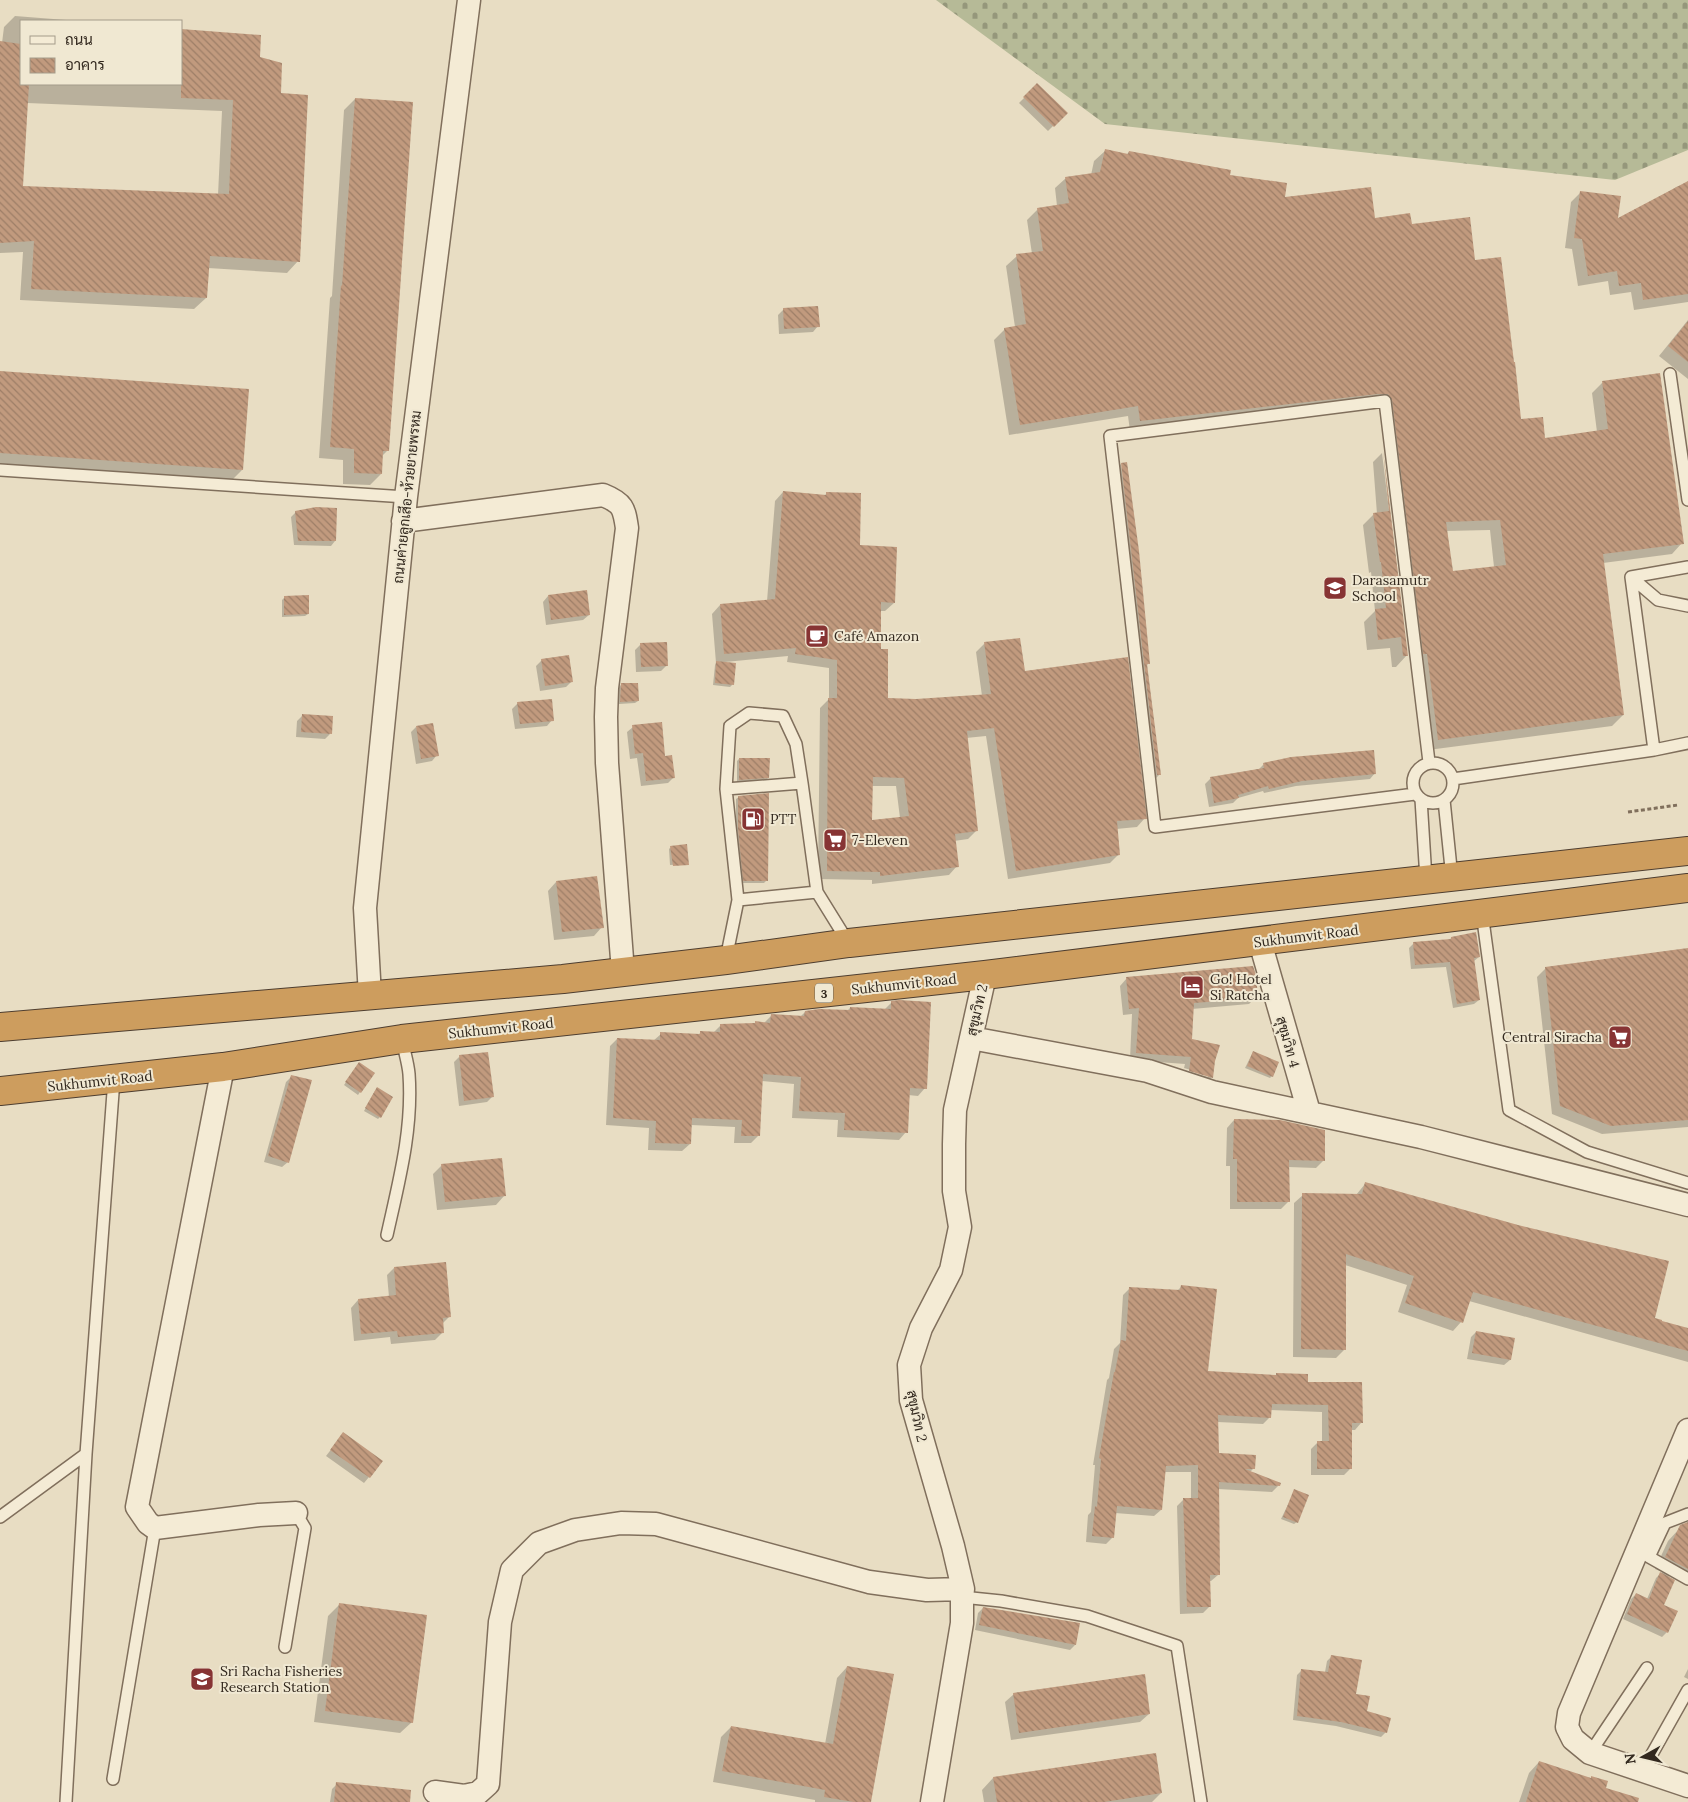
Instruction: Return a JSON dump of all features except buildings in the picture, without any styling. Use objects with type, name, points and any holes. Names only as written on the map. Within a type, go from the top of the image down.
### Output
[{"type":"highway","points":[[0,1028],[622,972],[849,943],[1439,880],[1688,851]]},
{"type":"highway","name":"Sukhumvit Road","points":[[0,1091],[223,1067],[402,1039],[985,976],[1688,888]]},
{"type":"street","name":"ถนนค่ายลูกเสึอ-ห้วยยายพรหม","points":[[370,996],[364,908],[403,521],[469,0]]},
{"type":"street","points":[[403,521],[603,495],[621,504],[625,512],[627,528],[607,688],[606,717],[607,763],[622,972]]},
{"type":"street","name":"สุขุมวิท 4","points":[[1260,942],[1309,1112]]},
{"type":"street","name":"สุขุมวิท 2","points":[[932,1802],[962,1623],[962,1593],[953,1546],[911,1400],[909,1365],[921,1328],[951,1270],[960,1227],[954,1191],[955,1110],[985,976]]},
{"type":"street","points":[[971,1038],[1148,1071],[1212,1092],[1421,1137],[1688,1205]]},
{"type":"street","points":[[223,1067],[137,1507],[148,1523],[155,1528],[259,1515],[296,1513]]},
{"type":"street","points":[[1688,1430],[1569,1712],[1567,1727],[1582,1746],[1688,1786]]},
{"type":"street","points":[[435,1792],[464,1796],[478,1793],[488,1784],[500,1622],[512,1570],[539,1543],[575,1530],[621,1523],[656,1524],[869,1582],[962,1593]]},
{"type":"lane","points":[[1670,374],[1682,411],[1688,500]]},
{"type":"lane","points":[[1429,762],[1385,401],[1110,436],[1155,827],[1418,797],[1428,803],[1436,803],[1444,800],[1450,794],[1453,787],[1453,779],[1450,772],[1437,762],[1421,765],[1413,778],[1413,786],[1418,797],[1439,880]]},
{"type":"lane","points":[[0,470],[406,497]]},
{"type":"lane","points":[[1632,577],[1688,567]]},
{"type":"lane","points":[[1632,577],[1658,600],[1688,606]]},
{"type":"lane","points":[[1632,577],[1654,750]]},
{"type":"lane","points":[[726,960],[738,900],[726,790],[730,726],[749,713],[783,716],[796,744],[817,892],[849,943]]},
{"type":"lane","points":[[1453,779],[1654,750],[1688,743]]},
{"type":"lane","points":[[726,790],[802,783]]},
{"type":"lane","points":[[1439,880],[1444,800]]},
{"type":"lane","points":[[738,900],[817,892]]},
{"type":"lane","points":[[1482,913],[1509,1110],[1587,1152],[1688,1183]]},
{"type":"lane","points":[[387,1235],[407,1142],[410,1099],[409,1072],[402,1039]]},
{"type":"lane","points":[[66,1802],[86,1454],[114,1080]]},
{"type":"lane","points":[[0,1517],[86,1454]]},
{"type":"lane","points":[[285,1647],[305,1528],[296,1513]]},
{"type":"lane","points":[[1688,1514],[1666,1523],[1649,1557],[1688,1579]]},
{"type":"lane","points":[[113,1779],[155,1528]]},
{"type":"lane","points":[[962,1593],[1087,1616],[1177,1646],[1201,1802]]},
{"type":"lane","points":[[1582,1746],[1648,1668]]},
{"type":"lane","points":[[1644,1770],[1688,1690]]},
{"type":"path","points":[[1628,812],[1678,805]]},
{"type":"green space","points":[[936,0],[1688,0],[1688,150],[1615,180],[1105,124]]},
{"type":"place","name":"Darasamutr School","points":[[1335,588]]},
{"type":"place","name":"Café Amazon","points":[[817,636]]},
{"type":"place","name":"PTT","points":[[753,819]]},
{"type":"place","name":"7-Eleven","points":[[835,840]]},
{"type":"place","name":"Go! Hotel Si Ratcha","points":[[1192,987]]},
{"type":"place","name":"Central Siracha","points":[[1620,1037]]},
{"type":"place","name":"Sri Racha Fisheries Research Station","points":[[202,1679]]}]
